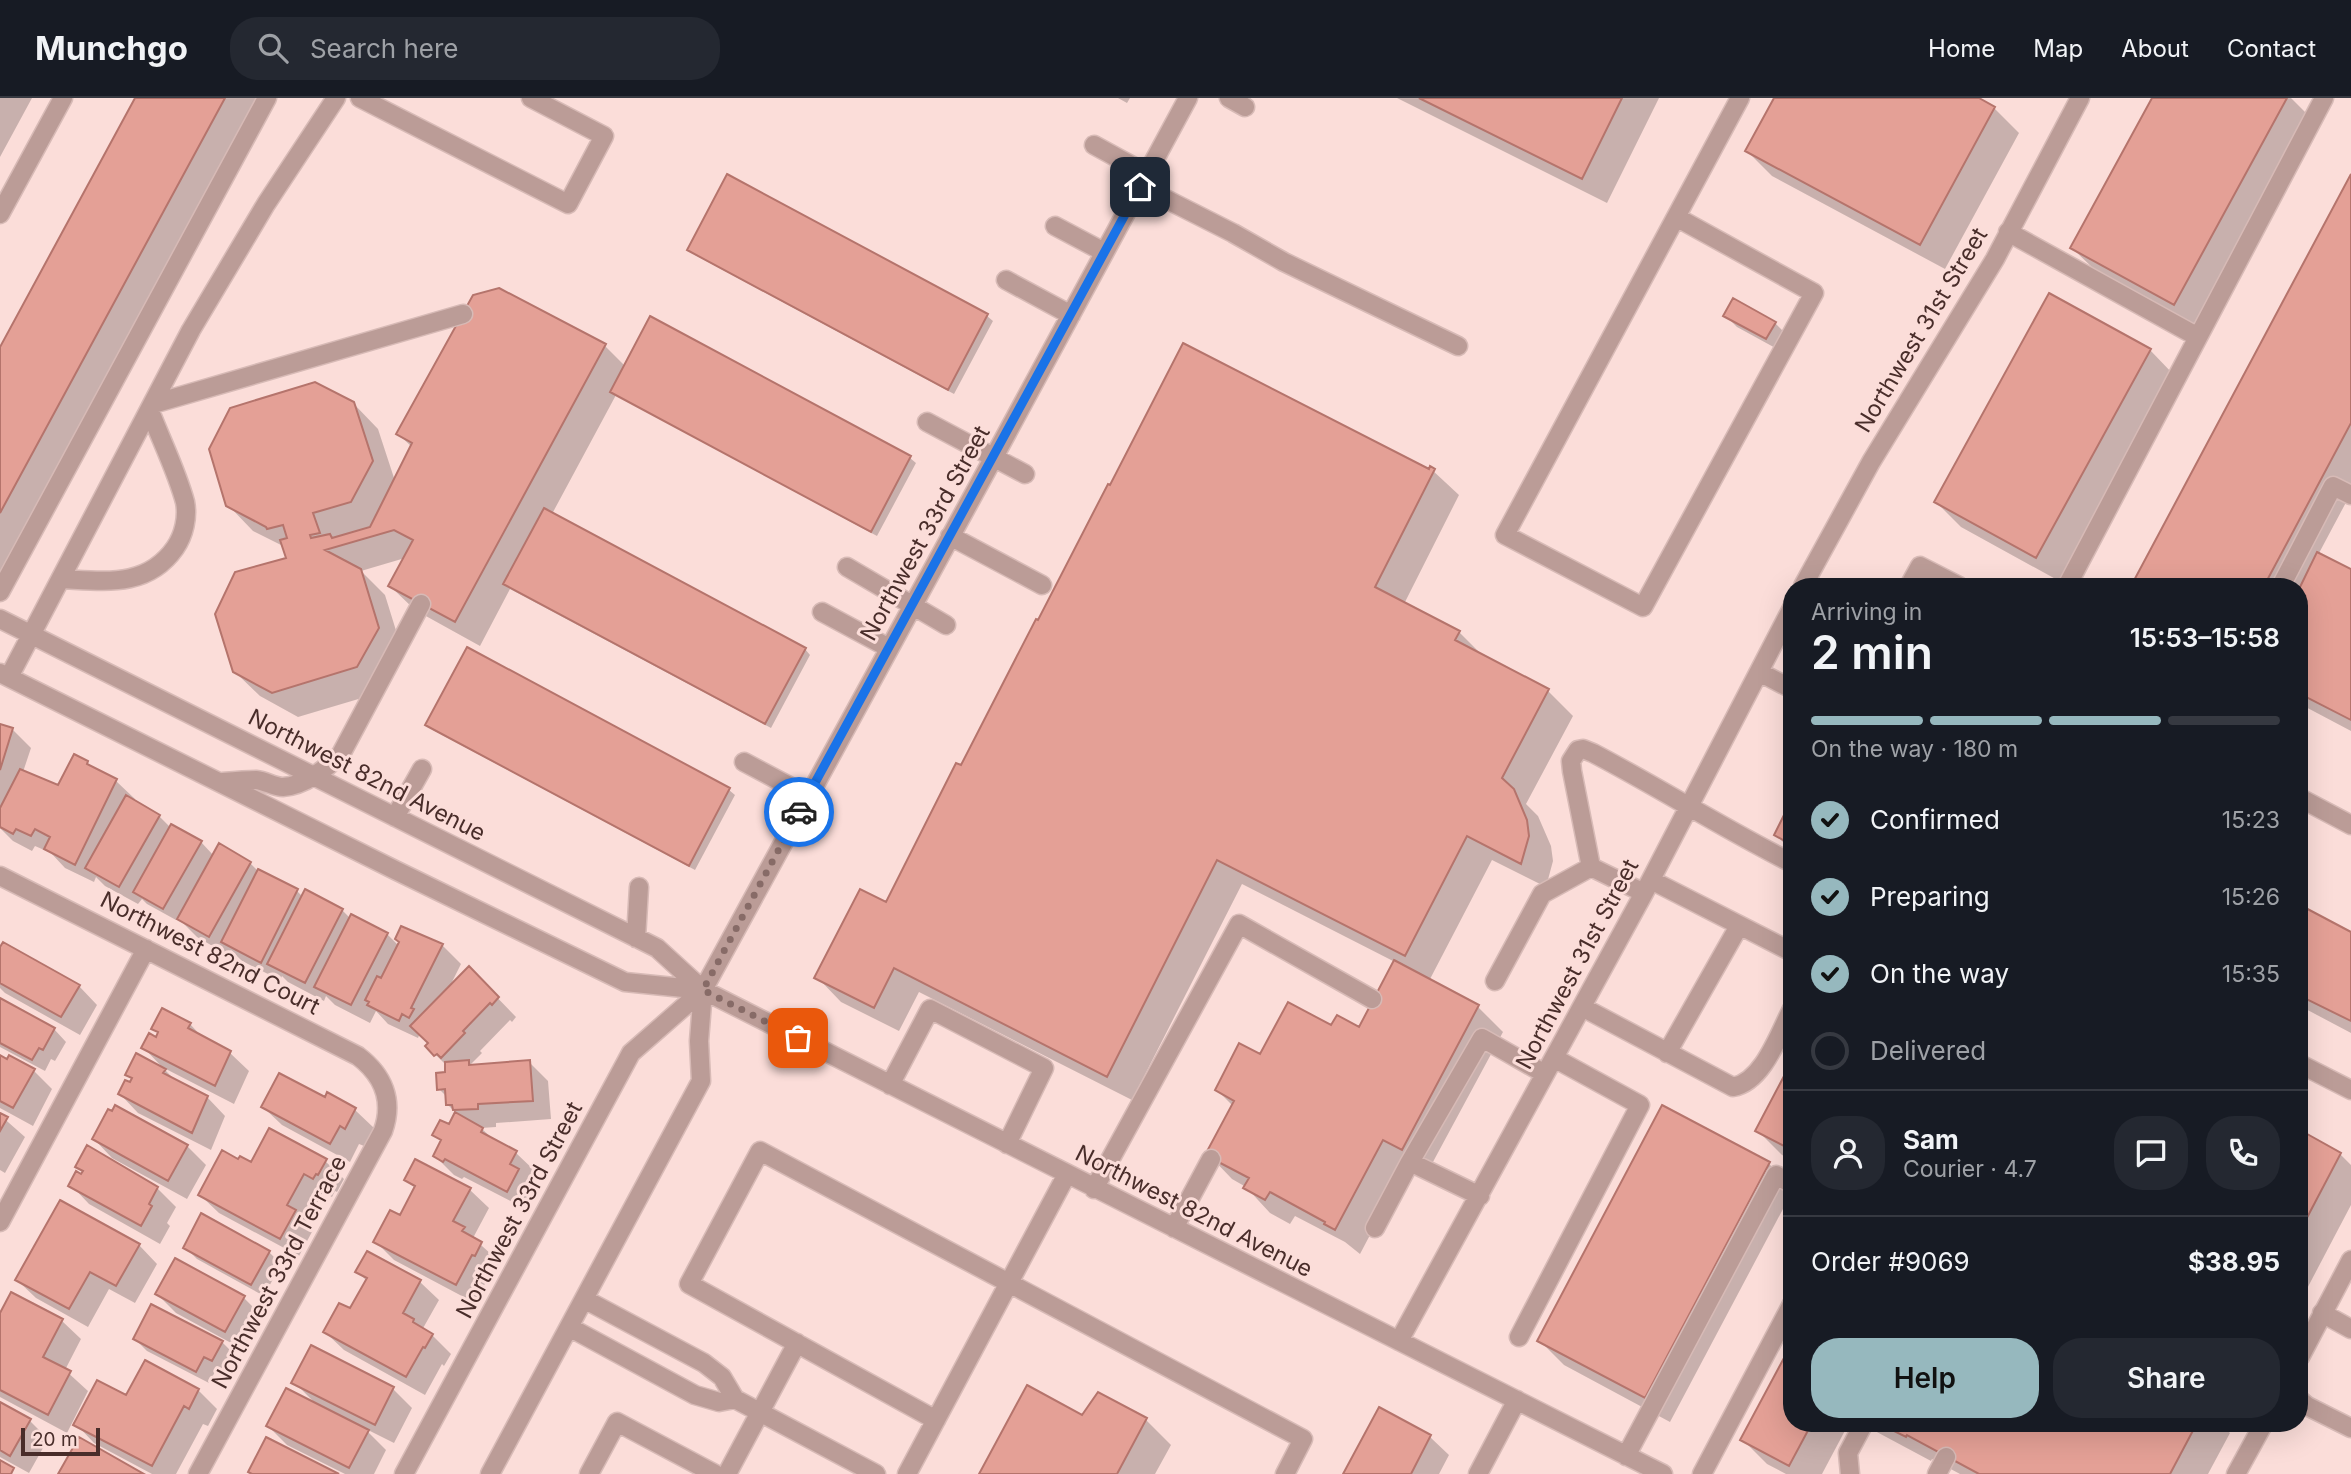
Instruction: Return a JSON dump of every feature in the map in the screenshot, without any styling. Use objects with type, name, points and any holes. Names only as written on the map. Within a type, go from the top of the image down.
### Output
[{"type":"street","points":[[0,214],[63,98]]},
{"type":"street","points":[[0,592],[267,98]]},
{"type":"street","points":[[4,675],[32,634],[191,330],[266,204],[336,98]]},
{"type":"street","points":[[360,98],[568,204],[604,136],[531,98]]},
{"type":"street","name":"Northwest 33rd Street","points":[[404,1474],[631,1053],[703,990],[1188,98]]},
{"type":"street","points":[[1229,98],[1245,107]]},
{"type":"street","points":[[1676,217],[1814,293],[1643,607],[1505,535],[1676,217],[1740,98]]},
{"type":"street","name":"Northwest 31st Street","points":[[1807,578],[1871,462],[1934,355],[1976,291],[2080,98]]},
{"type":"street","points":[[2071,578],[2324,98]]},
{"type":"street","points":[[1094,145],[1143,180],[1284,262],[1458,346]]},
{"type":"street","points":[[1055,226],[1104,252]]},
{"type":"street","points":[[2008,232],[2198,337]]},
{"type":"street","points":[[1006,280],[1071,315]]},
{"type":"street","points":[[151,408],[463,314]]},
{"type":"street","points":[[61,579],[101,581],[140,576],[160,564],[179,542],[185,523],[185,503],[151,408]]},
{"type":"street","points":[[927,422],[1025,474]]},
{"type":"street","points":[[2285,578],[2333,486],[2351,495]]},
{"type":"street","points":[[950,536],[1042,585]]},
{"type":"street","points":[[1913,578],[1920,566],[1943,578]]},
{"type":"street","points":[[847,567],[946,625]]},
{"type":"street","points":[[219,782],[259,780],[280,787],[289,786],[331,764],[341,754],[421,604]]},
{"type":"street","points":[[822,612],[889,648]]},
{"type":"street","name":"Northwest 82nd Avenue","points":[[0,619],[657,948],[703,990],[1663,1474]]},
{"type":"street","name":"Northwest 31st Street","points":[[1399,1341],[1690,806],[1783,625]]},
{"type":"street","points":[[1759,672],[1783,684]]},
{"type":"street","name":"Northwest 82nd Avenue","points":[[4,675],[625,982],[703,990]]},
{"type":"street","points":[[1591,867],[1571,761],[1578,750],[1583,749],[1661,788],[1743,838],[1783,858]]},
{"type":"street","points":[[744,762],[808,796]]},
{"type":"street","points":[[395,817],[422,769]]},
{"type":"street","points":[[2308,802],[2351,825]]},
{"type":"street","points":[[1495,981],[1542,894],[1591,867],[1647,886],[1783,948]]},
{"type":"street","name":"Northwest 82nd Court","points":[[0,876],[358,1056],[375,1071],[386,1089]]},
{"type":"street","points":[[636,937],[639,887]]},
{"type":"street","points":[[1094,1188],[1239,924],[1373,999]]},
{"type":"street","points":[[1667,1054],[1739,926]]},
{"type":"street","points":[[0,1222],[146,948]]},
{"type":"street","name":"Northwest 33rd Street","points":[[489,1474],[701,1081],[699,1041],[703,990]]},
{"type":"street","points":[[1582,1007],[1733,1087],[1744,1085],[1756,1076],[1783,1026]]},
{"type":"street","points":[[890,1085],[930,1009],[1044,1068],[1007,1144]]},
{"type":"street","points":[[1375,1228],[1410,1161],[1482,1038],[1640,1105],[1519,1337]]},
{"type":"street","points":[[2308,1068],[2351,1090]]},
{"type":"street","name":"Northwest 33rd Terrace","points":[[198,1474],[383,1131],[388,1109],[386,1089]]},
{"type":"street","points":[[936,1420],[690,1284],[760,1151],[1303,1439],[1284,1474]]},
{"type":"street","points":[[1174,1228],[1211,1159]]},
{"type":"street","points":[[1410,1161],[1480,1196]]},
{"type":"street","points":[[907,1474],[1066,1174]]},
{"type":"street","points":[[1626,1455],[1776,1175],[1783,1179]]},
{"type":"street","points":[[2308,1341],[2351,1259]]},
{"type":"street","points":[[584,1300],[704,1363],[722,1377],[735,1399],[876,1474]]},
{"type":"street","points":[[2322,1313],[2351,1329]]},
{"type":"street","points":[[1702,1474],[1783,1321]]},
{"type":"street","points":[[569,1326],[695,1395],[719,1402],[735,1399]]},
{"type":"street","points":[[727,1474],[797,1343]]},
{"type":"street","points":[[1478,1474],[1517,1400]]},
{"type":"street","points":[[2308,1406],[2351,1428]]},
{"type":"street","points":[[589,1474],[617,1422],[715,1474]]},
{"type":"street","points":[[1850,1474],[1848,1453],[1859,1432]]},
{"type":"street","points":[[2236,1474],[2259,1432]]},
{"type":"street","points":[[1937,1474],[1946,1457]]},
{"type":"building","points":[[135,98],[225,98],[0,513],[0,347]]},
{"type":"building","points":[[1419,98],[1622,98],[1582,179]]},
{"type":"building","points":[[1774,98],[1979,98],[1995,107],[1920,245],[1745,151]]},
{"type":"building","points":[[2152,98],[2287,98],[2174,305],[2070,248]]},
{"type":"building","points":[[727,174],[988,314],[948,390],[687,250]]},
{"type":"building","points":[[2351,174],[2351,423],[2268,578],[2135,578]]},
{"type":"building","points":[[499,288],[606,344],[455,622],[388,586],[413,540],[394,530],[325,550],[361,569],[379,628],[357,667],[272,693],[233,672],[215,614],[235,572],[286,558],[280,540],[287,538],[283,525],[267,529],[226,506],[209,449],[230,408],[315,382],[354,402],[373,461],[351,502],[313,513],[320,533],[310,535],[311,538],[330,534],[332,538],[370,527],[412,443],[396,434],[473,295]]},
{"type":"building","points":[[2049,293],[2151,349],[2036,558],[1934,502]]},
{"type":"building","points":[[1733,298],[1776,322],[1766,339],[1723,316]]},
{"type":"building","points":[[650,316],[911,456],[871,532],[610,392]]},
{"type":"building","points":[[1183,343],[1429,469],[1430,466],[1435,469],[1375,587],[1460,631],[1455,640],[1549,689],[1502,778],[1514,789],[1527,820],[1529,836],[1521,864],[1467,836],[1405,956],[1217,860],[1107,1077],[894,968],[874,1008],[814,978],[860,889],[886,902],[956,763],[961,765]]},
{"type":"building","points":[[544,508],[806,648],[765,724],[503,584]]},
{"type":"building","points":[[2317,552],[2351,569],[2351,720],[2308,698],[2308,578],[2304,578]]},
{"type":"building","points":[[467,647],[730,788],[689,866],[425,725]]},
{"type":"building","points":[[0,724],[13,728],[0,770]]},
{"type":"building","points":[[74,754],[88,761],[87,764],[117,779],[75,865],[44,849],[50,837],[35,829],[31,836],[16,829],[13,834],[0,827],[0,808],[20,769],[58,785]]},
{"type":"building","points":[[126,795],[160,815],[119,887],[85,868]]},
{"type":"building","points":[[1783,817],[1783,840],[1774,835]]},
{"type":"building","points":[[171,824],[202,841],[163,909],[133,892]]},
{"type":"building","points":[[219,843],[251,862],[209,937],[177,919]]},
{"type":"building","points":[[258,869],[298,889],[261,963],[221,942]]},
{"type":"building","points":[[305,889],[343,909],[305,983],[267,964]]},
{"type":"building","points":[[2308,909],[2351,932],[2351,1021],[2308,1000]]},
{"type":"building","points":[[351,914],[388,933],[351,1005],[314,987]]},
{"type":"building","points":[[401,926],[443,944],[411,1008],[414,1009],[409,1018],[402,1014],[399,1021],[367,1005],[369,1002],[365,1000],[377,976],[381,978],[399,942],[395,939]]},
{"type":"building","points":[[3,942],[80,985],[61,1017],[0,983],[0,947]]},
{"type":"building","points":[[1394,960],[1479,1005],[1402,1150],[1383,1140],[1335,1230],[1270,1192],[1265,1200],[1243,1188],[1249,1178],[1205,1155],[1234,1101],[1215,1090],[1239,1043],[1260,1054],[1288,1002],[1331,1025],[1337,1015],[1359,1027]]},
{"type":"building","points":[[469,966],[499,997],[463,1031],[465,1033],[441,1058],[437,1054],[434,1056],[425,1046],[428,1043],[410,1026]]},
{"type":"building","points":[[0,998],[55,1028],[43,1050],[39,1048],[32,1060],[0,1043]]},
{"type":"building","points":[[162,1008],[191,1023],[188,1028],[231,1051],[215,1086],[141,1048],[149,1033],[156,1037],[158,1032],[151,1029]]},
{"type":"building","points":[[136,1053],[166,1069],[163,1073],[208,1096],[192,1133],[118,1094],[125,1080],[130,1082],[132,1078],[125,1075]]},
{"type":"building","points":[[0,1055],[7,1059],[9,1055],[35,1069],[13,1108],[0,1101]]},
{"type":"building","points":[[469,1060],[469,1065],[530,1060],[533,1101],[478,1104],[478,1109],[453,1110],[452,1105],[446,1105],[445,1089],[437,1090],[436,1073],[445,1072],[445,1062]]},
{"type":"building","points":[[279,1073],[325,1097],[327,1092],[356,1108],[345,1129],[340,1126],[330,1144],[261,1107]]},
{"type":"building","points":[[1783,1078],[1783,1145],[1755,1131]]},
{"type":"building","points":[[115,1105],[188,1145],[168,1181],[92,1139],[108,1109],[112,1111]]},
{"type":"building","points":[[1662,1105],[1770,1162],[1645,1398],[1537,1341]]},
{"type":"building","points":[[455,1112],[483,1128],[481,1132],[517,1151],[510,1164],[519,1169],[507,1192],[445,1159],[443,1162],[433,1156],[441,1140],[432,1135],[440,1120],[449,1124]]},
{"type":"building","points":[[0,1113],[8,1117],[0,1131]]},
{"type":"building","points":[[269,1128],[327,1159],[313,1179],[304,1174],[287,1205],[296,1210],[280,1239],[198,1195],[222,1150],[238,1159],[240,1156],[251,1162]]},
{"type":"building","points":[[2308,1134],[2341,1153],[2308,1216]]},
{"type":"building","points":[[87,1145],[158,1187],[141,1226],[68,1186],[76,1171],[81,1174],[83,1171],[75,1167]]},
{"type":"building","points":[[415,1159],[471,1188],[453,1221],[465,1227],[462,1231],[482,1242],[456,1285],[373,1242],[390,1210],[400,1215],[415,1186],[404,1180]]},
{"type":"building","points":[[60,1200],[140,1244],[116,1286],[90,1272],[69,1309],[15,1280]]},
{"type":"building","points":[[201,1213],[270,1251],[251,1285],[183,1248]]},
{"type":"building","points":[[367,1251],[421,1280],[403,1313],[433,1334],[406,1377],[323,1332],[339,1303],[350,1308],[367,1278],[355,1272]]},
{"type":"building","points":[[175,1258],[245,1296],[225,1332],[155,1294]]},
{"type":"building","points":[[11,1292],[63,1319],[43,1357],[71,1371],[48,1415],[0,1390],[0,1313]]},
{"type":"building","points":[[151,1304],[223,1341],[212,1361],[204,1357],[196,1372],[133,1339]]},
{"type":"building","points":[[311,1345],[394,1387],[375,1425],[291,1383]]},
{"type":"building","points":[[145,1360],[199,1389],[189,1409],[184,1406],[152,1466],[73,1425],[97,1380],[126,1395]]},
{"type":"building","points":[[1783,1360],[1783,1432],[1807,1432],[1789,1466],[1740,1440]]},
{"type":"building","points":[[1027,1385],[1082,1415],[1098,1392],[1147,1418],[1117,1474],[979,1474]]},
{"type":"building","points":[[286,1388],[369,1430],[349,1468],[266,1426]]},
{"type":"building","points":[[0,1402],[31,1419],[10,1456],[0,1450]]},
{"type":"building","points":[[1379,1407],[1431,1435],[1411,1474],[1343,1474]]},
{"type":"building","points":[[1896,1432],[2192,1432],[2170,1474],[1979,1474],[1907,1435],[1906,1437]]},
{"type":"building","points":[[79,1437],[144,1474],[58,1474]]},
{"type":"building","points":[[266,1437],[339,1474],[248,1472]]},
{"type":"building","points":[[0,1460],[14,1468],[11,1474],[0,1474]]},
{"type":"way so far","points":[[798,1038],[703,990],[799,812]]},
{"type":"route","points":[[799,812],[1140,187]]}]
